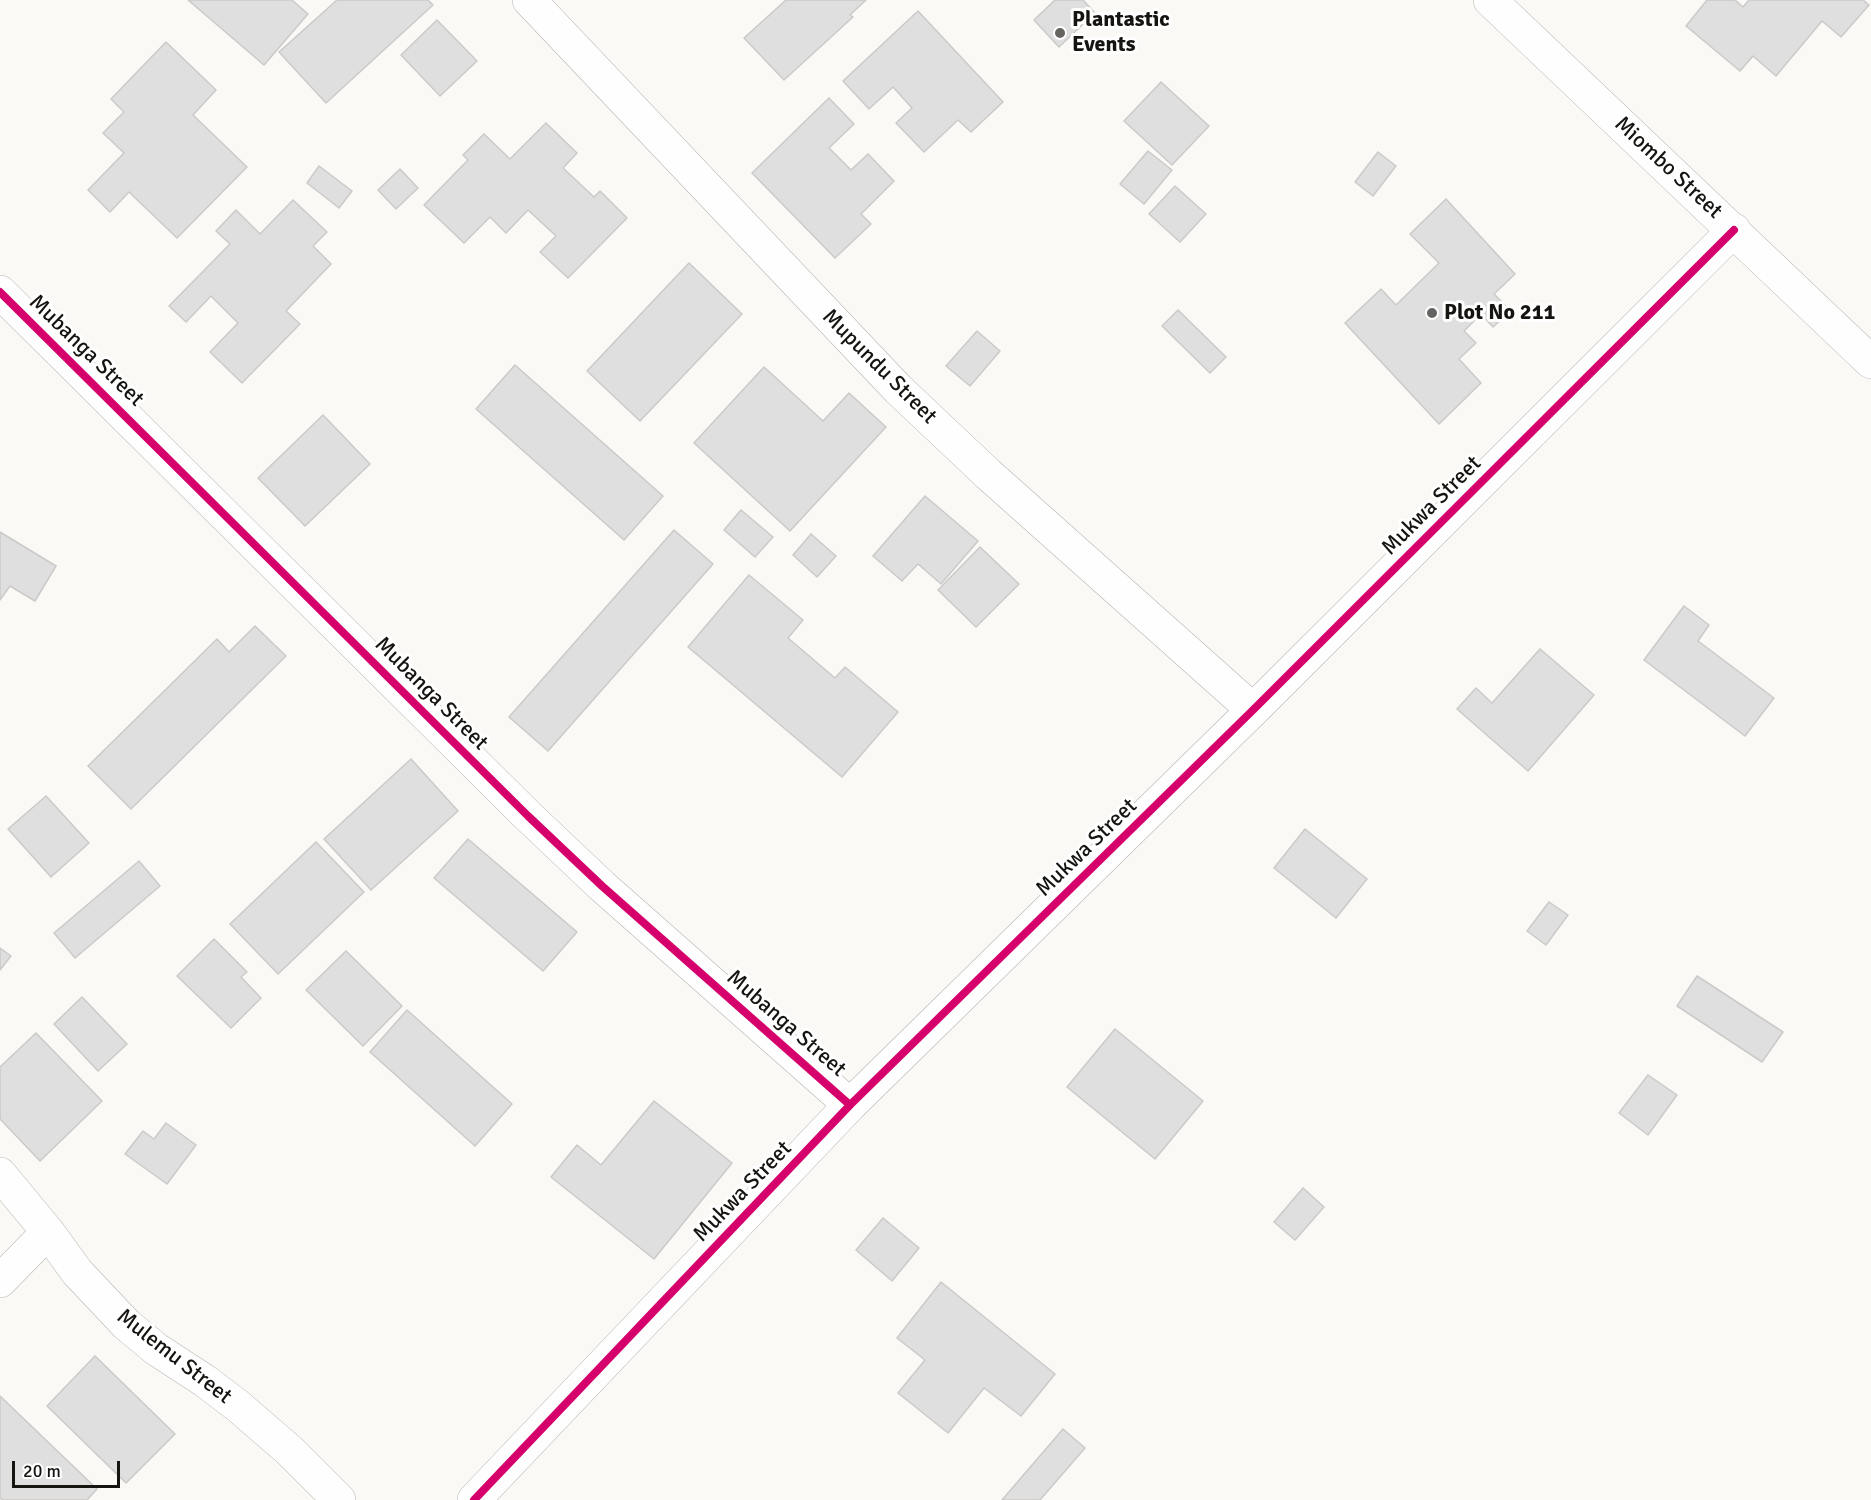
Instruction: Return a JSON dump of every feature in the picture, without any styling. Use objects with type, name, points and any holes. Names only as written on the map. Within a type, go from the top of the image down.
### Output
[{"type":"street","name":"Mupundu Street","points":[[529,0],[898,389],[988,474],[1253,710]]},
{"type":"street","name":"Miombo Street","points":[[1490,0],[1871,362]]},
{"type":"street","name":"Mukwa Street","points":[[474,1500],[850,1105],[1253,710],[1734,231]]},
{"type":"street","name":"Mubanga Street","points":[[0,292],[528,816],[602,886],[850,1105]]},
{"type":"street","name":"Mulemu Street","points":[[0,1174],[48,1232],[76,1272],[126,1324],[156,1349],[238,1406],[339,1500]]},
{"type":"street","points":[[0,1281],[48,1232]]},
{"type":"building","points":[[188,0],[292,0],[308,14],[264,65]]},
{"type":"building","points":[[337,0],[428,0],[433,5],[326,103],[279,52]]},
{"type":"building","points":[[786,0],[866,0],[850,15],[853,17],[784,80],[744,38]]},
{"type":"building","name":"Plantastic Events","points":[[1055,0],[1083,0],[1095,13],[1059,47],[1034,20]]},
{"type":"building","points":[[1707,0],[1735,0],[1743,7],[1749,0],[1863,0],[1869,5],[1841,37],[1822,21],[1776,76],[1753,56],[1740,71],[1686,26]]},
{"type":"building","points":[[918,11],[1003,102],[971,132],[958,120],[924,152],[896,123],[912,108],[893,87],[869,109],[843,81]]},
{"type":"building","points":[[437,20],[477,61],[440,96],[401,55]]},
{"type":"building","points":[[166,42],[216,90],[193,115],[247,167],[177,238],[129,192],[110,212],[88,190],[124,153],[103,133],[124,112],[111,99]]},
{"type":"building","points":[[1161,82],[1209,126],[1172,165],[1124,121]]},
{"type":"building","points":[[829,98],[854,124],[829,148],[851,170],[868,154],[894,181],[861,214],[871,224],[835,258],[752,173]]},
{"type":"building","points":[[546,123],[577,153],[563,168],[594,197],[600,191],[627,218],[568,278],[540,252],[556,236],[528,210],[506,233],[490,217],[464,243],[424,205],[468,160],[463,155],[484,134],[510,159]]},
{"type":"building","points":[[1148,151],[1172,170],[1144,204],[1120,184]]},
{"type":"building","points":[[1378,152],[1396,166],[1373,196],[1355,182]]},
{"type":"building","points":[[319,166],[352,191],[339,208],[307,183]]},
{"type":"building","points":[[400,169],[418,188],[396,209],[378,190]]},
{"type":"building","points":[[1175,186],[1206,214],[1180,242],[1149,214]]},
{"type":"building","name":"Plot No 211","points":[[1446,199],[1515,274],[1494,294],[1511,311],[1493,327],[1481,314],[1464,331],[1476,343],[1459,359],[1481,383],[1439,424],[1345,323],[1381,289],[1396,305],[1439,263],[1410,234]]},
{"type":"building","points":[[293,200],[327,232],[313,246],[331,264],[286,311],[300,324],[242,383],[210,352],[238,323],[211,296],[186,322],[169,306],[230,244],[216,231],[236,210],[260,234]]},
{"type":"building","points":[[689,263],[742,314],[640,421],[587,371]]},
{"type":"building","points":[[1178,310],[1226,357],[1210,373],[1162,326]]},
{"type":"building","points":[[977,331],[1000,351],[970,386],[946,366]]},
{"type":"building","points":[[515,365],[663,496],[624,540],[476,409]]},
{"type":"building","points":[[764,367],[823,421],[849,393],[886,427],[790,531],[694,443]]},
{"type":"building","points":[[323,415],[370,464],[305,526],[258,478]]},
{"type":"building","points":[[925,496],[978,541],[941,584],[918,564],[902,581],[873,556]]},
{"type":"building","points":[[741,510],[773,537],[755,557],[724,530]]},
{"type":"building","points":[[674,530],[713,564],[548,751],[509,717]]},
{"type":"building","points":[[0,532],[56,566],[35,601],[10,586],[0,600]]},
{"type":"building","points":[[811,534],[836,556],[817,577],[793,555]]},
{"type":"building","points":[[980,547],[1019,584],[976,627],[938,590]]},
{"type":"building","points":[[749,575],[803,620],[788,638],[835,678],[845,667],[898,712],[842,777],[688,647]]},
{"type":"building","points":[[1684,606],[1709,625],[1698,641],[1774,698],[1745,736],[1644,660]]},
{"type":"building","points":[[255,626],[286,656],[131,809],[88,766],[217,639],[229,652]]},
{"type":"building","points":[[1540,649],[1594,695],[1528,771],[1457,709],[1476,688],[1492,703]]},
{"type":"building","points":[[411,759],[458,811],[371,890],[324,839]]},
{"type":"building","points":[[46,796],[89,843],[51,877],[8,829]]},
{"type":"building","points":[[1305,829],[1367,879],[1336,918],[1274,868]]},
{"type":"building","points":[[468,839],[577,932],[543,971],[434,878]]},
{"type":"building","points":[[316,842],[364,892],[278,974],[230,924]]},
{"type":"building","points":[[139,861],[160,886],[75,958],[54,933]]},
{"type":"building","points":[[1549,902],[1568,915],[1546,945],[1527,931]]},
{"type":"building","points":[[214,939],[247,972],[241,977],[261,998],[231,1028],[177,976]]},
{"type":"building","points":[[0,948],[11,956],[0,970]]},
{"type":"building","points":[[346,951],[402,1006],[363,1046],[306,990]]},
{"type":"building","points":[[1697,976],[1783,1032],[1762,1062],[1677,1006]]},
{"type":"building","points":[[82,997],[127,1044],[98,1071],[54,1024]]},
{"type":"building","points":[[407,1010],[512,1104],[475,1146],[370,1052]]},
{"type":"building","points":[[1115,1029],[1203,1101],[1155,1159],[1067,1087]]},
{"type":"building","points":[[36,1033],[102,1101],[40,1161],[0,1119],[0,1067]]},
{"type":"building","points":[[1648,1075],[1677,1095],[1648,1135],[1619,1113]]},
{"type":"building","points":[[654,1101],[732,1163],[654,1259],[551,1177],[577,1145],[601,1165]]},
{"type":"building","points":[[166,1123],[196,1145],[167,1184],[125,1154],[143,1131],[154,1139]]},
{"type":"building","points":[[1303,1188],[1324,1207],[1295,1240],[1274,1222]]},
{"type":"building","points":[[883,1218],[919,1248],[892,1281],[856,1250]]},
{"type":"building","points":[[941,1282],[1055,1374],[1021,1416],[984,1388],[948,1433],[898,1393],[925,1360],[897,1338]]},
{"type":"building","points":[[95,1356],[175,1434],[126,1483],[47,1406]]},
{"type":"building","points":[[0,1396],[97,1489],[87,1500],[3,1500],[0,1498]]},
{"type":"building","points":[[1063,1429],[1085,1448],[1040,1500],[1002,1500]]},
{"type":"cycle path","points":[[474,1500],[850,1105],[1253,710],[1734,230]]},
{"type":"cycle path","points":[[0,292],[528,816],[602,886],[850,1105]]},
{"type":"place","name":"Plantastic Events","points":[[1060,33]]},
{"type":"place","name":"Plot No 211","points":[[1432,313]]}]
